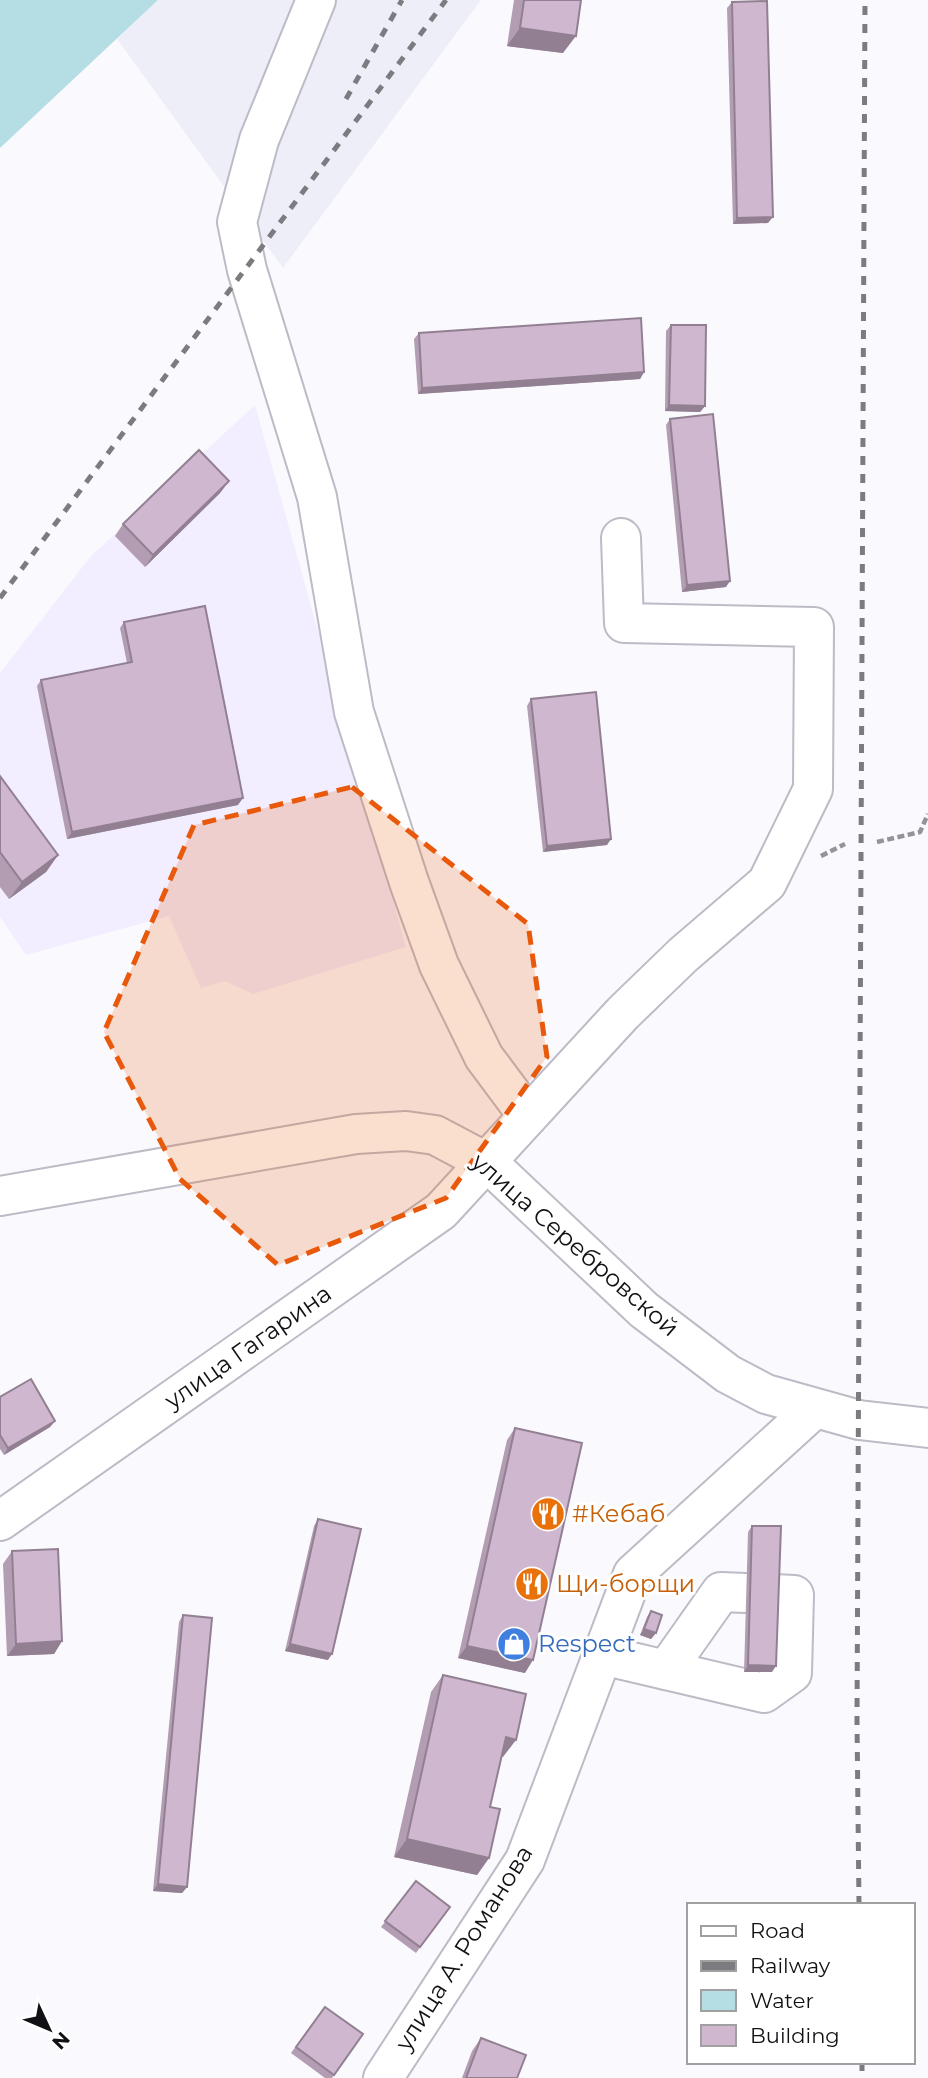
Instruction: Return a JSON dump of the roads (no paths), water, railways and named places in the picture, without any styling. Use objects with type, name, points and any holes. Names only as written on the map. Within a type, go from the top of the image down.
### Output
[{"type":"street","points":[[316,0],[259,140],[237,222],[247,270],[317,497],[354,712],[409,882],[439,965],[484,1056],[528,1116]]},
{"type":"street","name":"улица Гагарина","points":[[0,1521],[441,1211],[488,1163],[623,1013],[683,955],[767,883],[813,789],[814,627],[624,623],[621,538]]},
{"type":"street","name":"улица Серебровской","points":[[0,1196],[368,1133],[406,1131],[435,1135],[488,1163],[644,1310],[728,1374],[766,1394],[814,1409],[859,1420],[928,1428]]},
{"type":"street","name":"улица А. Романова","points":[[383,2078],[525,1860],[632,1574],[814,1409]]},
{"type":"street","points":[[603,1655],[764,1693],[792,1673],[794,1595],[721,1592],[667,1670]]},
{"type":"water","points":[[0,0],[158,0],[0,148]]},
{"type":"railway","points":[[346,99],[402,0]]},
{"type":"railway","points":[[0,598],[446,0]]},
{"type":"railway","points":[[859,1903],[857,1720],[865,0]]},
{"type":"railway","points":[[862,2064],[862,2078]]},
{"type":"place","name":"#Кебаб","points":[[548,1514]]},
{"type":"place","name":"Щи-борщи","points":[[532,1584]]},
{"type":"place","name":"Respect","points":[[514,1644]]}]
